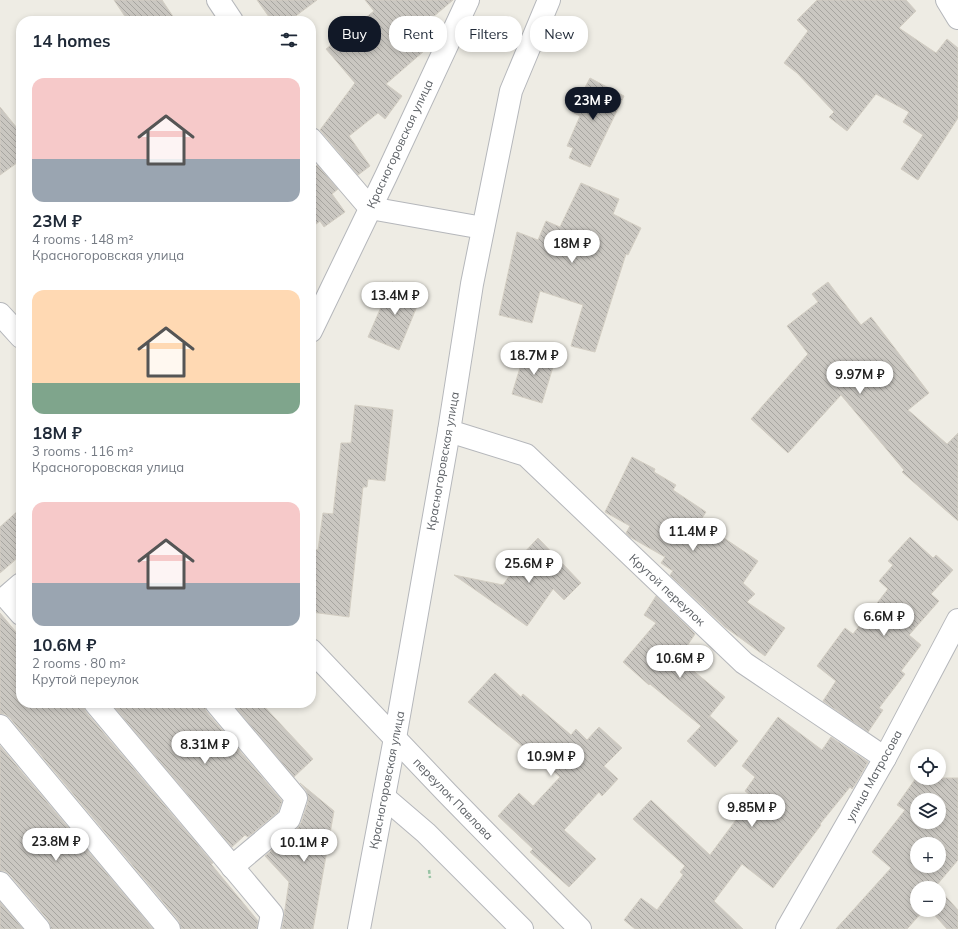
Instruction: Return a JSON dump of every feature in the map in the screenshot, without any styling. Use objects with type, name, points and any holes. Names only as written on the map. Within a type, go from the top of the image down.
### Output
[{"type":"street","points":[[218,0],[229,16]]},
{"type":"street","name":"Красногоровская улица","points":[[316,320],[468,0]]},
{"type":"street","name":"Красногоровская улица","points":[[359,929],[395,738],[449,431],[472,284],[511,91],[550,0]]},
{"type":"street","points":[[947,0],[958,18]]},
{"type":"street","points":[[316,145],[370,208],[483,228]]},
{"type":"street","points":[[0,314],[16,332]]},
{"type":"street","name":"Крутой переулок","points":[[449,431],[526,455],[744,663],[885,758]]},
{"type":"street","points":[[16,588],[6,597],[16,608]]},
{"type":"street","name":"улица Матросова","points":[[786,929],[885,758],[958,620]]},
{"type":"street","name":"переулок Павлова","points":[[316,655],[452,798],[580,929]]},
{"type":"street","points":[[99,708],[272,914],[269,929]]},
{"type":"street","points":[[220,708],[296,798],[289,819],[232,867]]},
{"type":"street","points":[[0,726],[169,929]]},
{"type":"street","points":[[384,797],[426,833],[522,929]]},
{"type":"street","points":[[0,882],[39,929]]},
{"type":"building","points":[[114,0],[162,0],[173,16],[125,16]]},
{"type":"building","points":[[257,0],[317,0],[296,16],[268,16]]},
{"type":"building","points":[[365,0],[453,0],[434,16],[389,16],[389,52],[423,52],[386,84],[402,96],[385,119],[378,113],[349,136],[370,166],[358,175],[320,130],[355,83],[329,52],[381,52],[381,16],[368,16],[374,11]]},
{"type":"building","points":[[817,0],[906,0],[916,11],[899,28],[936,53],[947,39],[958,48],[958,118],[918,180],[901,169],[923,135],[903,122],[909,112],[876,94],[847,131],[829,117],[834,112],[797,73],[784,63],[808,31],[797,20]]},
{"type":"building","points":[[590,78],[624,96],[590,167],[569,158],[573,148],[567,146],[580,116],[572,112]]},
{"type":"building","points":[[0,107],[16,127],[16,164],[0,175]]},
{"type":"building","points":[[317,165],[338,189],[332,194],[345,212],[324,227],[320,221],[316,224]]},
{"type":"building","points":[[581,183],[619,199],[613,214],[641,228],[628,255],[626,254],[595,352],[571,346],[583,305],[540,291],[532,323],[499,315],[517,232],[538,240],[546,221],[560,227]]},
{"type":"building","points":[[392,282],[422,294],[399,350],[368,337]]},
{"type":"building","points":[[828,282],[861,325],[871,317],[929,393],[908,410],[947,444],[958,433],[958,521],[902,472],[904,470],[841,395],[788,453],[751,419],[808,354],[787,326],[818,302],[812,294]]},
{"type":"building","points":[[526,348],[556,357],[542,403],[512,394]]},
{"type":"building","points":[[355,405],[393,410],[385,481],[368,479],[367,487],[363,487],[349,617],[316,613],[316,550],[318,550],[323,513],[333,514],[341,443],[351,443]]},
{"type":"building","points":[[632,457],[655,469],[654,472],[676,485],[673,490],[706,512],[702,518],[717,528],[715,532],[758,561],[743,583],[755,594],[747,602],[785,628],[765,656],[725,627],[670,575],[673,571],[661,563],[665,557],[630,537],[626,533],[630,526],[605,512]]},
{"type":"building","points":[[16,513],[16,559],[0,573],[0,527]]},
{"type":"building","points":[[910,537],[933,558],[936,555],[953,570],[931,594],[939,601],[909,635],[921,645],[901,671],[905,674],[879,708],[883,710],[868,732],[823,701],[836,681],[817,666],[845,628],[853,634],[888,589],[879,581],[893,565],[888,561]]},
{"type":"building","points":[[538,538],[581,583],[564,600],[553,589],[527,626],[454,575],[503,585],[522,558],[521,556]]},
{"type":"building","points":[[656,596],[695,634],[685,649],[698,658],[690,668],[725,697],[708,718],[710,716],[738,741],[715,767],[687,741],[701,726],[650,684],[649,685],[623,662],[656,623],[644,615]]},
{"type":"building","points":[[0,613],[16,632],[16,708],[84,708],[85,711],[213,863],[211,864],[258,921],[257,929],[181,929],[179,921],[10,718],[5,714],[0,714]]},
{"type":"building","points":[[495,673],[521,697],[523,694],[571,735],[576,729],[587,740],[599,727],[622,748],[604,766],[618,779],[602,796],[599,792],[564,830],[596,859],[569,887],[530,852],[533,849],[498,816],[519,793],[533,806],[560,777],[468,702]]},
{"type":"building","points":[[115,708],[205,708],[206,711],[282,801],[278,812],[248,837],[245,835],[232,847]]},
{"type":"building","points":[[236,708],[266,708],[313,759],[294,777]]},
{"type":"building","points":[[778,717],[822,750],[831,737],[868,762],[852,789],[850,787],[820,824],[821,825],[773,888],[742,864],[714,901],[743,929],[635,929],[624,920],[641,898],[657,910],[683,875],[680,872],[685,866],[633,819],[651,800],[710,855],[753,797],[745,791],[755,777],[742,766]]},
{"type":"building","points":[[0,746],[153,929],[51,929],[49,921],[10,875],[5,871],[0,871]]},
{"type":"building","points":[[946,778],[958,778],[958,860],[940,881],[910,881],[910,917],[918,917],[907,929],[836,929],[891,868],[872,852],[905,810],[897,805],[911,785],[946,785]]},
{"type":"building","points":[[300,783],[334,811],[313,929],[282,929],[289,882],[265,856],[297,829],[301,823],[308,802],[308,796],[306,790]]},
{"type":"building","points":[[946,897],[958,910],[958,929],[947,929],[936,917],[946,917]]},
{"type":"building","points":[[0,902],[23,929],[0,929]]}]
